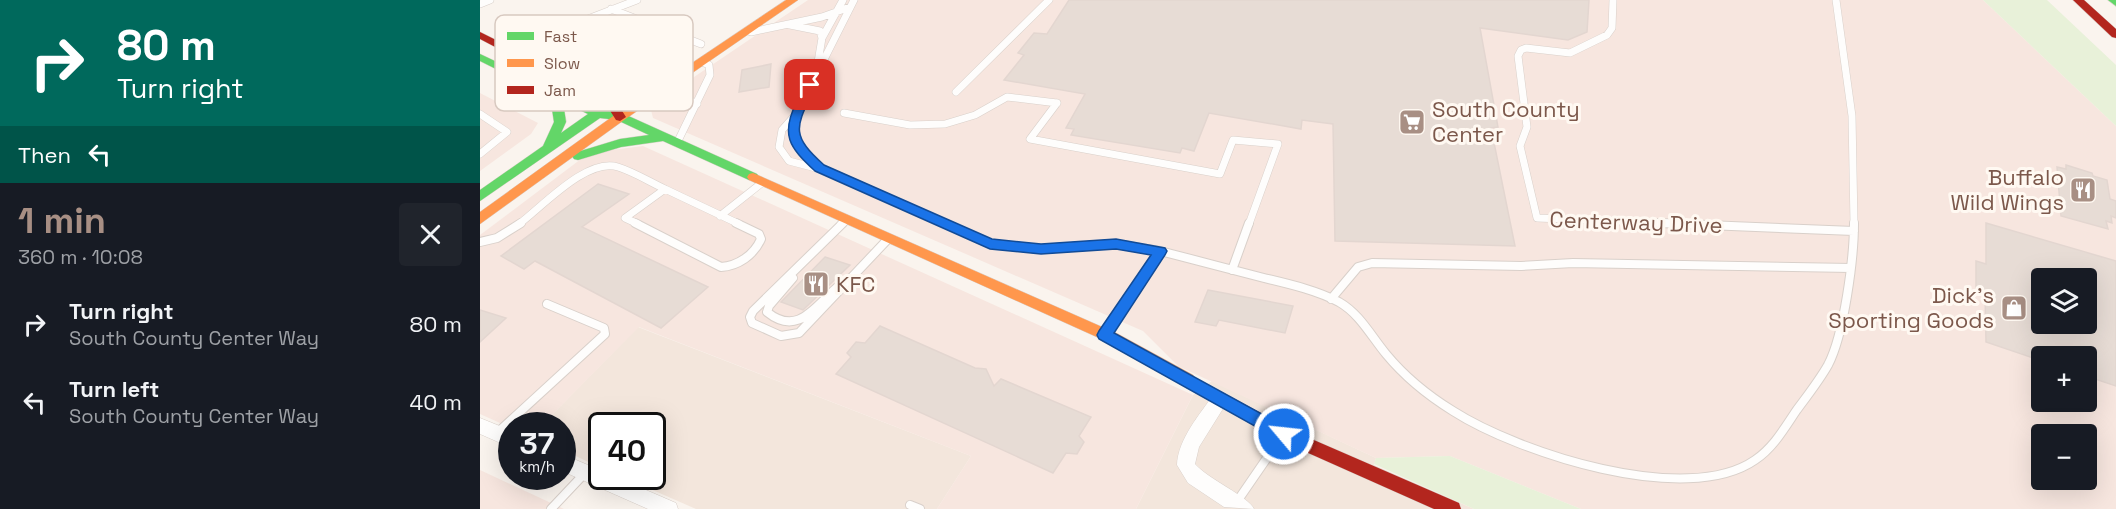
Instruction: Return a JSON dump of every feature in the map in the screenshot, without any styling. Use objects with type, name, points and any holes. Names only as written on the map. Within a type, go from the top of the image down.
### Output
[{"type":"main road","points":[[693,68],[793,0]]},
{"type":"main road","points":[[2078,0],[2116,35]]},
{"type":"main road","points":[[480,35],[495,42]]},
{"type":"main road","points":[[693,49],[706,41]]},
{"type":"main road","points":[[549,146],[560,128],[561,111]]},
{"type":"main road","points":[[592,111],[620,117],[1105,335],[1284,434],[1453,509]]},
{"type":"main road","points":[[480,196],[599,111]]},
{"type":"main road","points":[[616,111],[620,117]]},
{"type":"main road","points":[[480,219],[629,111]]},
{"type":"main road","points":[[556,164],[593,150],[663,137]]},
{"type":"street","points":[[1220,399],[1189,449],[1186,464],[1191,475],[1240,506]]},
{"type":"street","points":[[480,426],[498,434]]},
{"type":"street","points":[[576,468],[669,509]]},
{"type":"lane","points":[[480,4],[490,0]]},
{"type":"lane","points":[[597,15],[637,0]]},
{"type":"lane","points":[[816,72],[822,38],[843,0]]},
{"type":"lane","points":[[820,168],[800,150],[792,135],[797,113],[854,0]]},
{"type":"lane","points":[[956,92],[979,72],[1019,26],[1049,0]]},
{"type":"lane","name":"Centerway Drive","points":[[1613,0],[1612,28],[1607,34],[1578,51],[1570,53],[1526,48],[1521,50],[1518,56],[1527,127],[1520,146],[1537,218],[1854,231]]},
{"type":"lane","points":[[797,113],[782,130],[779,147],[789,161],[820,168],[990,244],[1041,249],[1116,244],[1160,251],[1311,290],[1341,303],[1360,319],[1386,354],[1418,388],[1456,413],[1530,449],[1627,475],[1679,480],[1730,472],[1754,461],[1776,441],[1829,363],[1841,324],[1851,268],[1854,231],[1852,116],[1836,0]]},
{"type":"lane","points":[[744,33],[834,14],[850,8]]},
{"type":"lane","points":[[611,9],[627,15]]},
{"type":"lane","points":[[784,25],[809,27],[820,31],[822,38]]},
{"type":"lane","points":[[693,37],[706,41]]},
{"type":"lane","points":[[677,143],[711,70],[709,65],[702,62]]},
{"type":"lane","points":[[844,113],[910,125],[945,124],[975,115],[1007,97],[1057,103],[1030,139],[1220,174],[1233,140],[1278,144],[1232,270]]},
{"type":"lane","points":[[693,102],[697,104]]},
{"type":"lane","points":[[480,114],[507,132],[480,154]]},
{"type":"lane","points":[[480,242],[490,241],[507,233],[596,166],[609,164],[616,166],[665,189],[720,216],[759,234],[761,239],[759,245],[735,265],[721,267],[625,218],[665,189]]},
{"type":"lane","points":[[720,216],[763,182]]},
{"type":"lane","points":[[846,220],[753,311],[750,317],[752,323],[782,337],[789,338],[799,333],[888,239]]},
{"type":"lane","points":[[1105,335],[1160,251]]},
{"type":"lane","points":[[804,262],[783,292],[769,306],[767,312],[773,319],[794,323],[804,318],[830,291],[850,279]]},
{"type":"lane","points":[[1331,299],[1358,267],[1372,263],[1521,266],[1573,262],[1851,268]]},
{"type":"lane","points":[[528,412],[605,334],[604,328],[547,304]]},
{"type":"lane","points":[[1240,506],[1284,434]]},
{"type":"lane","points":[[550,509],[586,472]]},
{"type":"lane","points":[[910,505],[920,509]]},
{"type":"shaded area","points":[[808,0],[1983,0],[2116,126],[2116,509],[1581,509],[1450,456],[1376,458],[1178,366],[1143,331],[653,118],[651,111],[693,111],[693,78]]},
{"type":"shaded area","points":[[480,93],[495,101],[495,111],[515,111],[538,123],[531,134],[480,171]]},
{"type":"shaded area","points":[[643,146],[1193,395],[1136,509],[937,509],[971,456],[639,327],[555,412],[498,412],[498,422],[480,414],[480,235],[581,159],[596,152]]},
{"type":"shaded area","points":[[638,327],[971,456],[937,509],[696,509],[653,490],[666,490],[666,412],[588,412],[588,462],[576,456],[576,412],[555,412]]},
{"type":"shaded area","points":[[1212,381],[1376,458],[1374,465],[1474,509],[1136,509],[1193,395]]},
{"type":"shaded area","points":[[480,470],[498,478],[498,490],[523,490],[564,509],[480,509]]},
{"type":"green space","points":[[1983,0],[2047,0],[2116,65],[2116,126]]},
{"type":"green space","points":[[1450,456],[1581,509],[1474,509],[1374,464],[1376,458]]},
{"type":"building","name":"South County Center","points":[[1069,0],[1589,0],[1587,32],[1568,40],[1480,28],[1498,127],[1491,128],[1515,246],[1335,241],[1333,124],[1302,120],[1301,129],[1209,113],[1194,151],[1182,148],[1180,153],[1071,135],[1074,129],[1066,128],[1085,94],[1004,80],[1024,55],[1018,53],[1034,33],[1047,34]]},
{"type":"building","points":[[771,64],[769,87],[739,92],[742,70]]},
{"type":"building","name":"Buffalo Wild Wings","points":[[2066,165],[2107,180],[2110,199],[2116,201],[2116,218],[2111,216],[2112,223],[2106,221],[2108,229],[2061,216],[2057,167],[2066,169]]},
{"type":"building","points":[[598,184],[629,194],[582,227],[708,287],[661,328],[535,261],[524,269],[501,256]]},
{"type":"building","name":"Dick's Sporting Goods","points":[[1986,223],[2116,261],[2116,386],[2097,380],[2097,346],[2031,346],[2031,357],[1986,342],[1985,292],[1976,288],[1976,261],[1986,264]]},
{"type":"building","name":"KFC","points":[[825,257],[850,265],[803,310],[781,302]]},
{"type":"building","points":[[1208,290],[1293,306],[1285,333],[1219,320],[1216,326],[1195,322]]},
{"type":"building","points":[[480,310],[506,318],[480,342]]},
{"type":"building","points":[[880,326],[975,368],[986,369],[994,386],[1001,379],[1091,417],[1079,436],[1084,442],[1077,454],[1066,453],[1053,473],[836,374],[851,357],[847,353],[856,342],[865,343]]},
{"type":"traffic: fast","points":[[2113,0],[2116,3]]},
{"type":"traffic: fast","points":[[480,57],[495,64]]},
{"type":"traffic: fast","points":[[549,146],[560,122],[558,111]]},
{"type":"traffic: fast","points":[[591,111],[620,117],[753,177]]},
{"type":"traffic: fast","points":[[480,196],[601,111]]},
{"type":"traffic: fast","points":[[578,156],[620,143],[663,137]]},
{"type":"traffic: slow","points":[[693,68],[793,0]]},
{"type":"traffic: slow","points":[[480,219],[629,111]]},
{"type":"traffic: slow","points":[[753,177],[1113,338],[1188,380]]},
{"type":"traffic: jam","points":[[2078,0],[2116,35]]},
{"type":"traffic: jam","points":[[480,35],[495,43]]},
{"type":"traffic: jam","points":[[616,111],[620,117]]},
{"type":"traffic: jam","points":[[1188,380],[1294,439],[1453,509]]},
{"type":"place","name":"South County Center","points":[[1412,122]]},
{"type":"place","name":"Buffalo Wild Wings","points":[[2083,190]]},
{"type":"place","name":"KFC","points":[[816,284]]},
{"type":"place","name":"Dick's Sporting Goods","points":[[2014,308]]},
{"type":"route","points":[[810,85],[797,113],[792,135],[800,150],[820,168],[990,244],[1041,249],[1116,244],[1160,251],[1105,335],[1284,434]]}]
